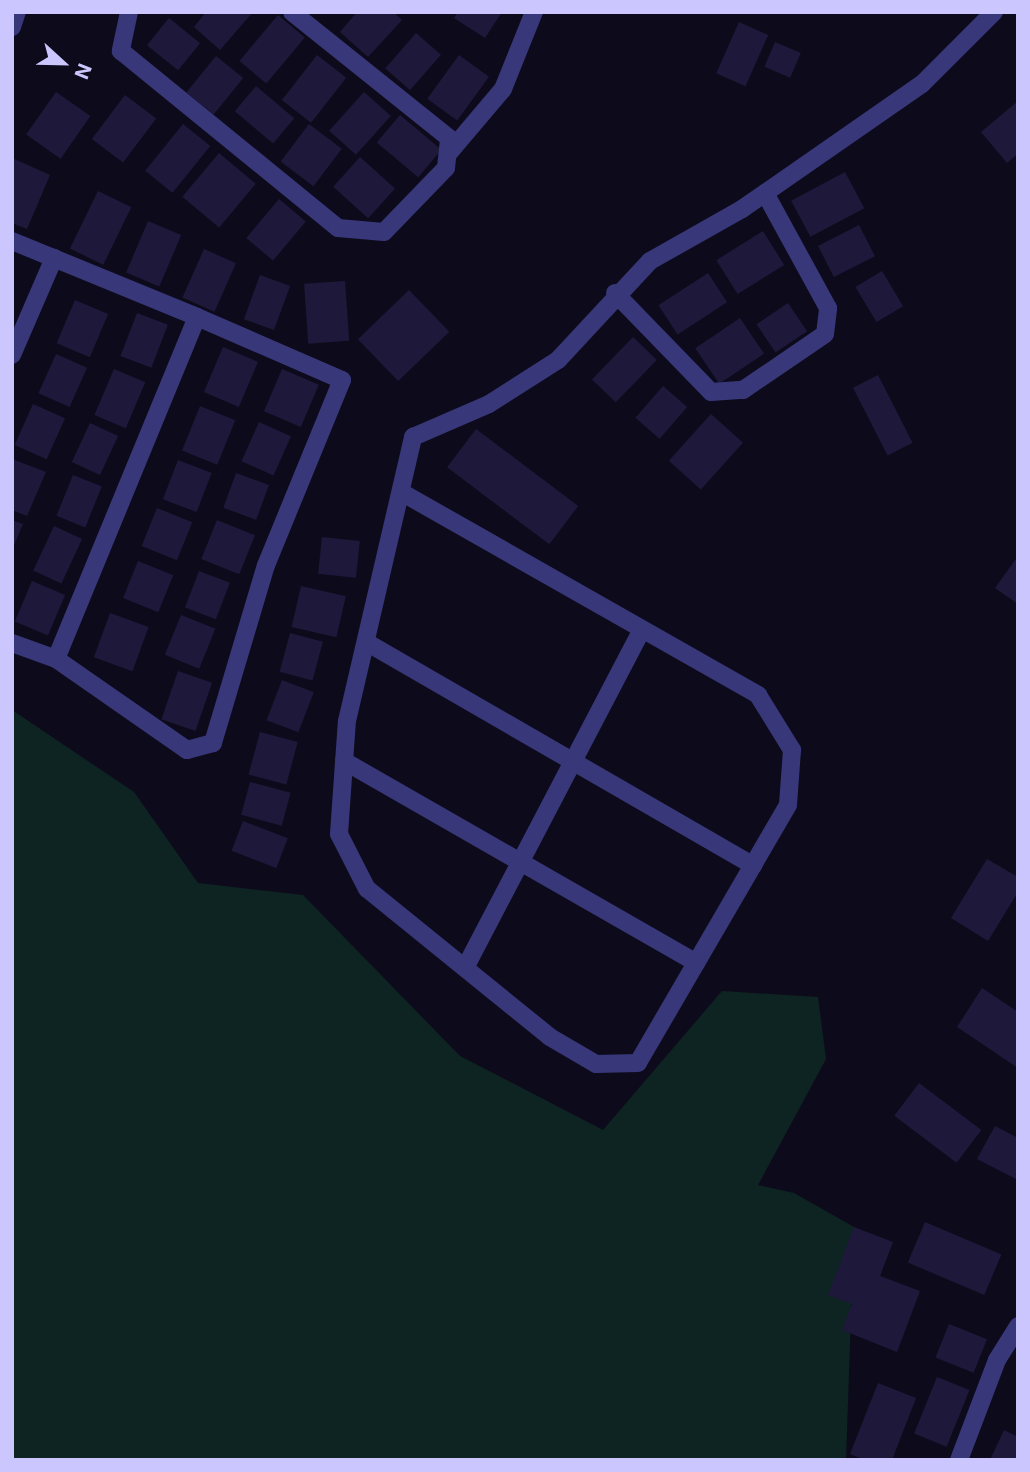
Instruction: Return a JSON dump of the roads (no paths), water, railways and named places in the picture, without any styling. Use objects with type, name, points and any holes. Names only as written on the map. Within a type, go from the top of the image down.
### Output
[{"type":"lane","points":[[12,27],[17,12]]},
{"type":"lane","points":[[129,12],[121,51],[338,228],[384,232],[446,168],[449,138],[292,12]]},
{"type":"lane","points":[[448,154],[503,89],[534,12]]},
{"type":"lane","points":[[401,492],[758,695],[792,750],[788,805],[638,1063],[596,1064],[550,1037],[367,888],[339,834],[344,761],[366,642],[401,492],[414,437],[489,404],[558,360],[615,292],[650,261],[765,193],[922,84],[994,12]]},
{"type":"lane","points":[[615,292],[711,392],[743,390],[825,334],[828,308],[765,193]]},
{"type":"lane","points":[[12,241],[342,380],[266,565],[213,743],[187,750],[56,659],[12,643]]},
{"type":"lane","points":[[12,355],[54,258]]},
{"type":"lane","points":[[56,659],[197,317]]},
{"type":"lane","points":[[465,968],[642,629]]},
{"type":"lane","points":[[366,642],[753,865]]},
{"type":"lane","points":[[344,761],[696,963]]},
{"type":"lane","points":[[959,1460],[997,1360],[1018,1326]]}]
